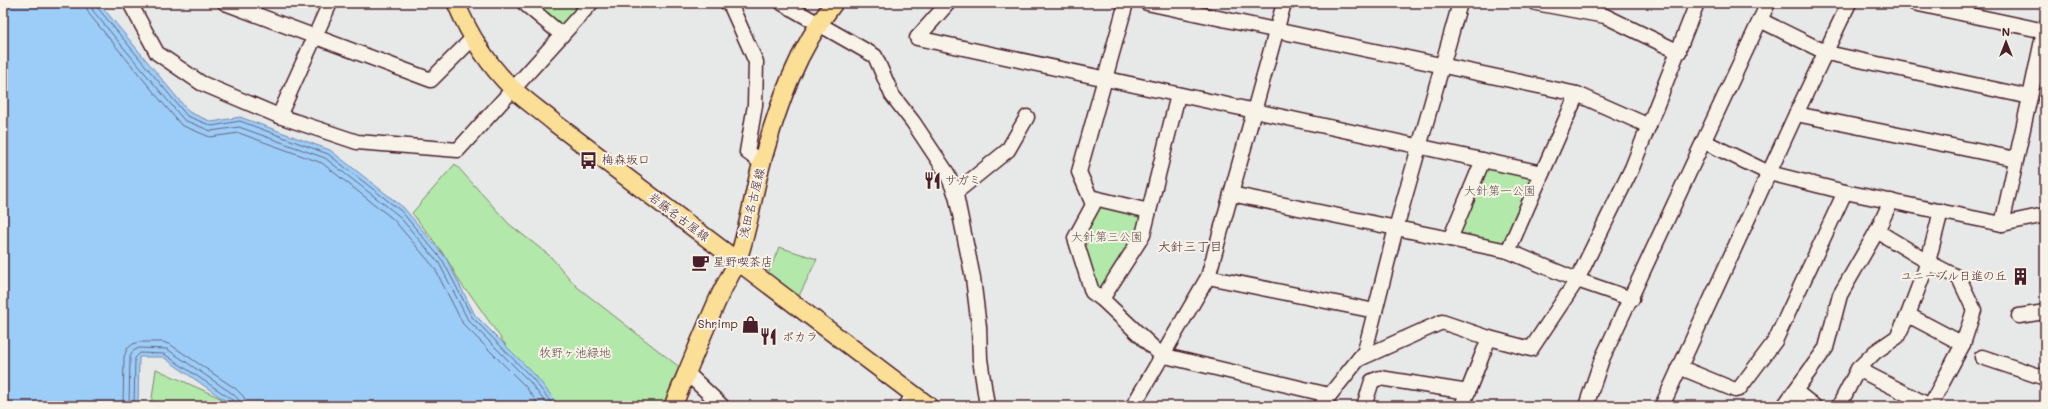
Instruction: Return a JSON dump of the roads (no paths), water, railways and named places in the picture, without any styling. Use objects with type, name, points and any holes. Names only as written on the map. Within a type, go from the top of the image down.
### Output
[{"type":"main road","name":"岩藤名古屋線","points":[[456,3],[473,38],[493,66],[514,89],[737,261],[910,400],[929,406]]},
{"type":"main road","name":"浅田名古屋線","points":[[673,406],[720,296],[737,261],[750,221],[762,163],[782,97],[796,63],[817,24],[834,3]]},
{"type":"street","points":[[130,3],[157,53],[200,83],[279,116],[357,142],[458,150],[591,3]]},
{"type":"street","points":[[225,3],[431,80],[473,38]]},
{"type":"street","points":[[279,116],[316,38],[330,3]]},
{"type":"street","points":[[524,3],[562,35]]},
{"type":"street","points":[[727,3],[731,6],[756,62],[755,106],[747,152],[762,163]]},
{"type":"street","points":[[782,3],[875,56],[892,95],[913,122],[947,173],[955,193],[973,278],[979,327],[980,359],[987,406]]},
{"type":"street","points":[[948,3],[917,38],[1542,173]]},
{"type":"street","points":[[1126,3],[1080,172],[1093,205],[1075,238],[1092,292],[1102,299],[1161,356],[1325,401],[1365,351],[1396,228],[1460,3]]},
{"type":"street","points":[[1147,3],[1577,94],[1648,126]]},
{"type":"street","points":[[1133,406],[1208,277],[1284,3]]},
{"type":"street","points":[[1536,3],[1605,16],[1679,52]]},
{"type":"street","points":[[1358,359],[1442,322],[1489,338],[1531,349],[1577,280],[1632,168],[1679,52],[1697,3]]},
{"type":"street","points":[[1586,406],[1602,359],[1632,299],[1768,3]]},
{"type":"street","points":[[1662,406],[1679,366],[1796,114],[1850,3]]},
{"type":"street","points":[[1914,3],[2045,29],[2002,224]]},
{"type":"street","points":[[1760,20],[1827,53],[2030,97]]},
{"type":"street","points":[[1508,251],[1577,94]]},
{"type":"street","points":[[1102,299],[1143,235],[1178,95]]},
{"type":"street","points":[[1796,114],[2016,159]]},
{"type":"street","points":[[955,193],[1008,150],[1027,117]]},
{"type":"street","points":[[1705,142],[1769,174],[1845,192],[2002,224],[2045,215]]},
{"type":"street","points":[[1450,239],[1483,160]]},
{"type":"street","points":[[1679,366],[1735,390],[1739,389],[1775,341],[1845,192]]},
{"type":"street","points":[[1231,194],[1508,251],[1577,280],[1632,299]]},
{"type":"street","points":[[1090,197],[1149,210]]},
{"type":"street","points":[[1784,406],[1826,348],[1840,295],[1877,231],[1892,201]]},
{"type":"street","points":[[1839,406],[1858,369],[1875,352],[1897,337],[1908,315],[1928,262],[1941,211]]},
{"type":"street","points":[[1858,369],[1930,406],[1963,344],[1974,310],[1959,278],[1928,262],[1877,231]]},
{"type":"street","points":[[1208,277],[1375,311]]},
{"type":"street","points":[[2019,316],[2045,312]]},
{"type":"street","points":[[1908,315],[1963,344]]},
{"type":"street","points":[[1462,406],[1489,338]]},
{"type":"street","points":[[1982,357],[2045,378]]},
{"type":"street","points":[[687,373],[722,406]]},
{"type":"street","points":[[1364,406],[1372,381],[1380,378],[1468,392]]},
{"type":"street","points":[[1794,391],[1814,406]]},
{"type":"water","points":[[3,3],[99,3],[189,112],[212,122],[240,117],[330,150],[404,208],[446,258],[475,315],[536,376],[559,406],[233,406],[163,357],[139,357],[138,406],[3,406]]},
{"type":"place","name":"梅森坂口","points":[[589,160]]},
{"type":"place","name":"サガミ","points":[[932,180]]},
{"type":"place","name":"星野喫茶店","points":[[700,262]]},
{"type":"place","name":"ユニーブル日進の丘","points":[[2020,276]]},
{"type":"place","name":"Shrimp","points":[[751,324]]},
{"type":"place","name":"ポカラ","points":[[769,337]]},
{"type":"district","name":"大針三丁目","points":[[1190,246]]},
{"type":"park label","name":"大針第一公園","points":[[1500,191]]},
{"type":"park label","name":"大針第三公園","points":[[1107,237]]},
{"type":"park label","name":"牧野ヶ池緑地","points":[[575,353]]}]
